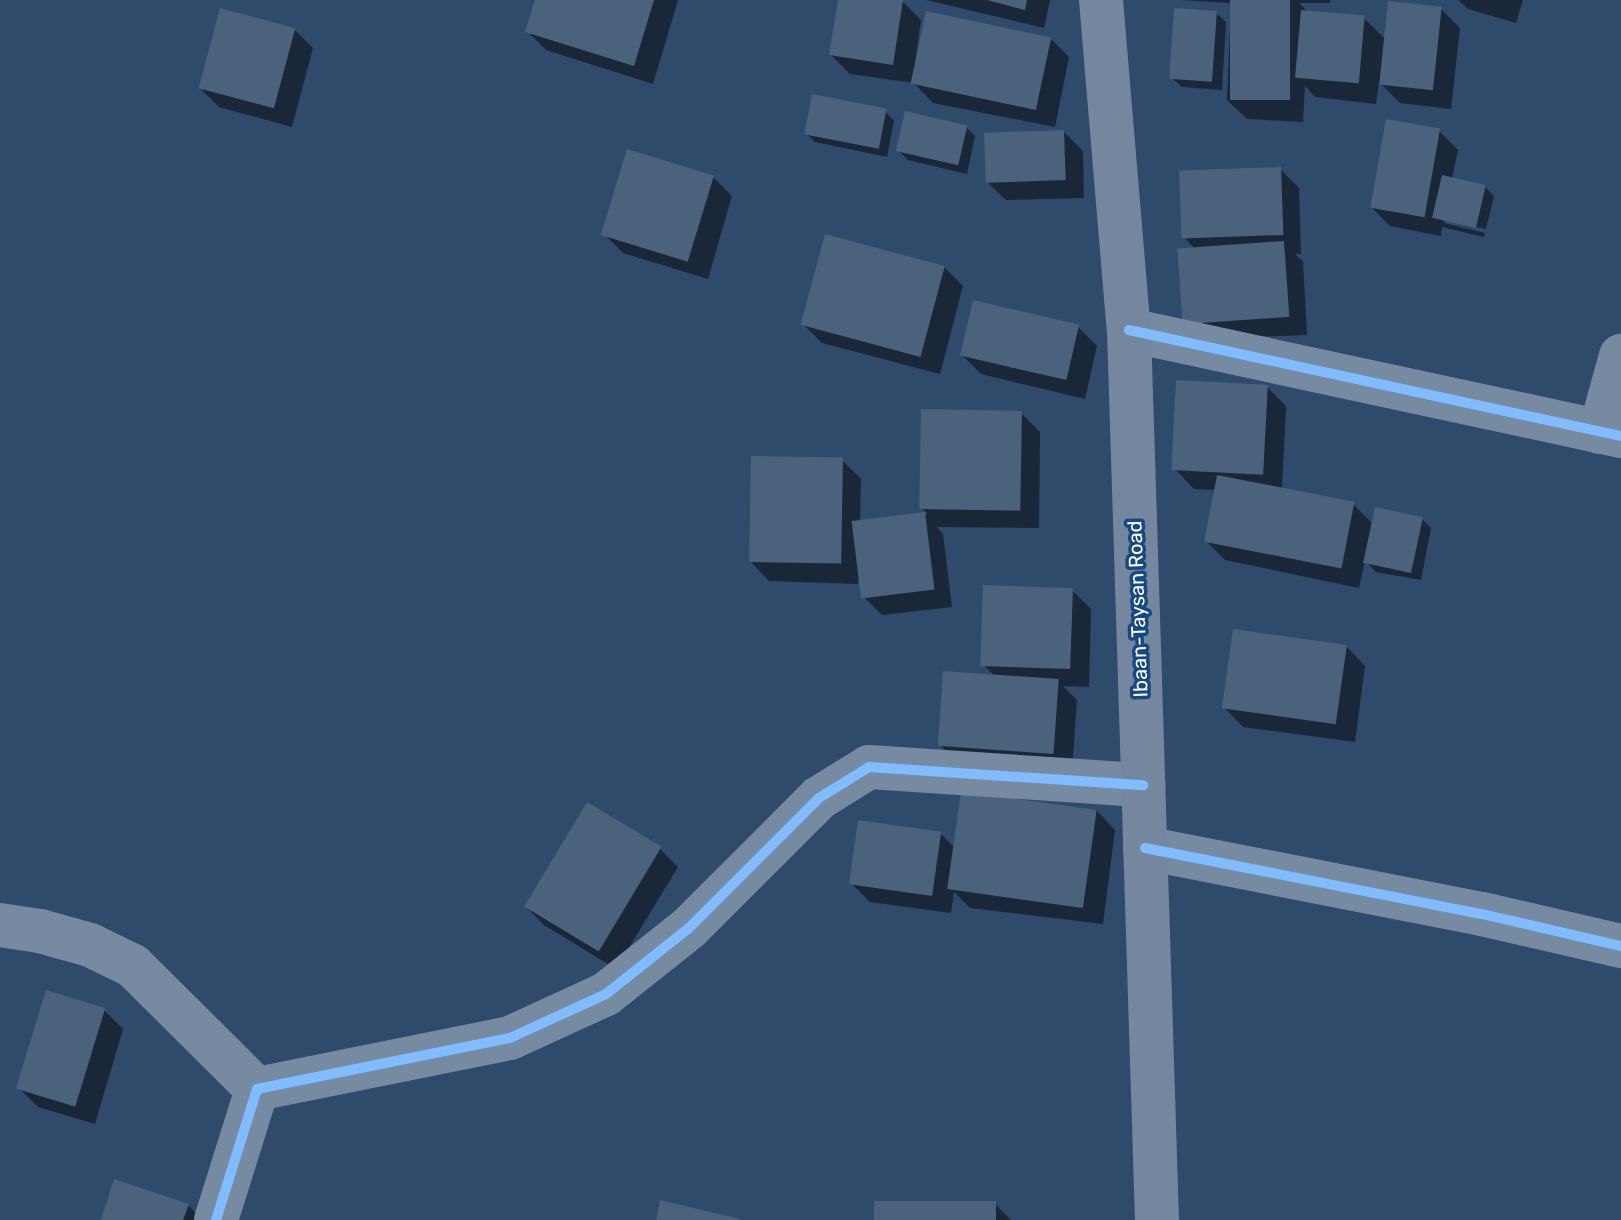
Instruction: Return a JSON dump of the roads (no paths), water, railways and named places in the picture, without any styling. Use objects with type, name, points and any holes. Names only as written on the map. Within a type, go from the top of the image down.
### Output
[{"type":"main road","name":"Ibaan-Taysan Road","points":[[1101,0],[1129,330],[1157,1220]]},
{"type":"street","points":[[1129,330],[1610,434],[1621,356]]},
{"type":"street","points":[[257,1089],[510,1038],[606,994],[689,928],[819,798],[869,767],[1143,785]]},
{"type":"street","points":[[1145,848],[1482,914],[1621,946]]},
{"type":"street","points":[[0,925],[40,931],[90,945],[133,966],[257,1089]]},
{"type":"street","points":[[216,1220],[257,1089]]}]
